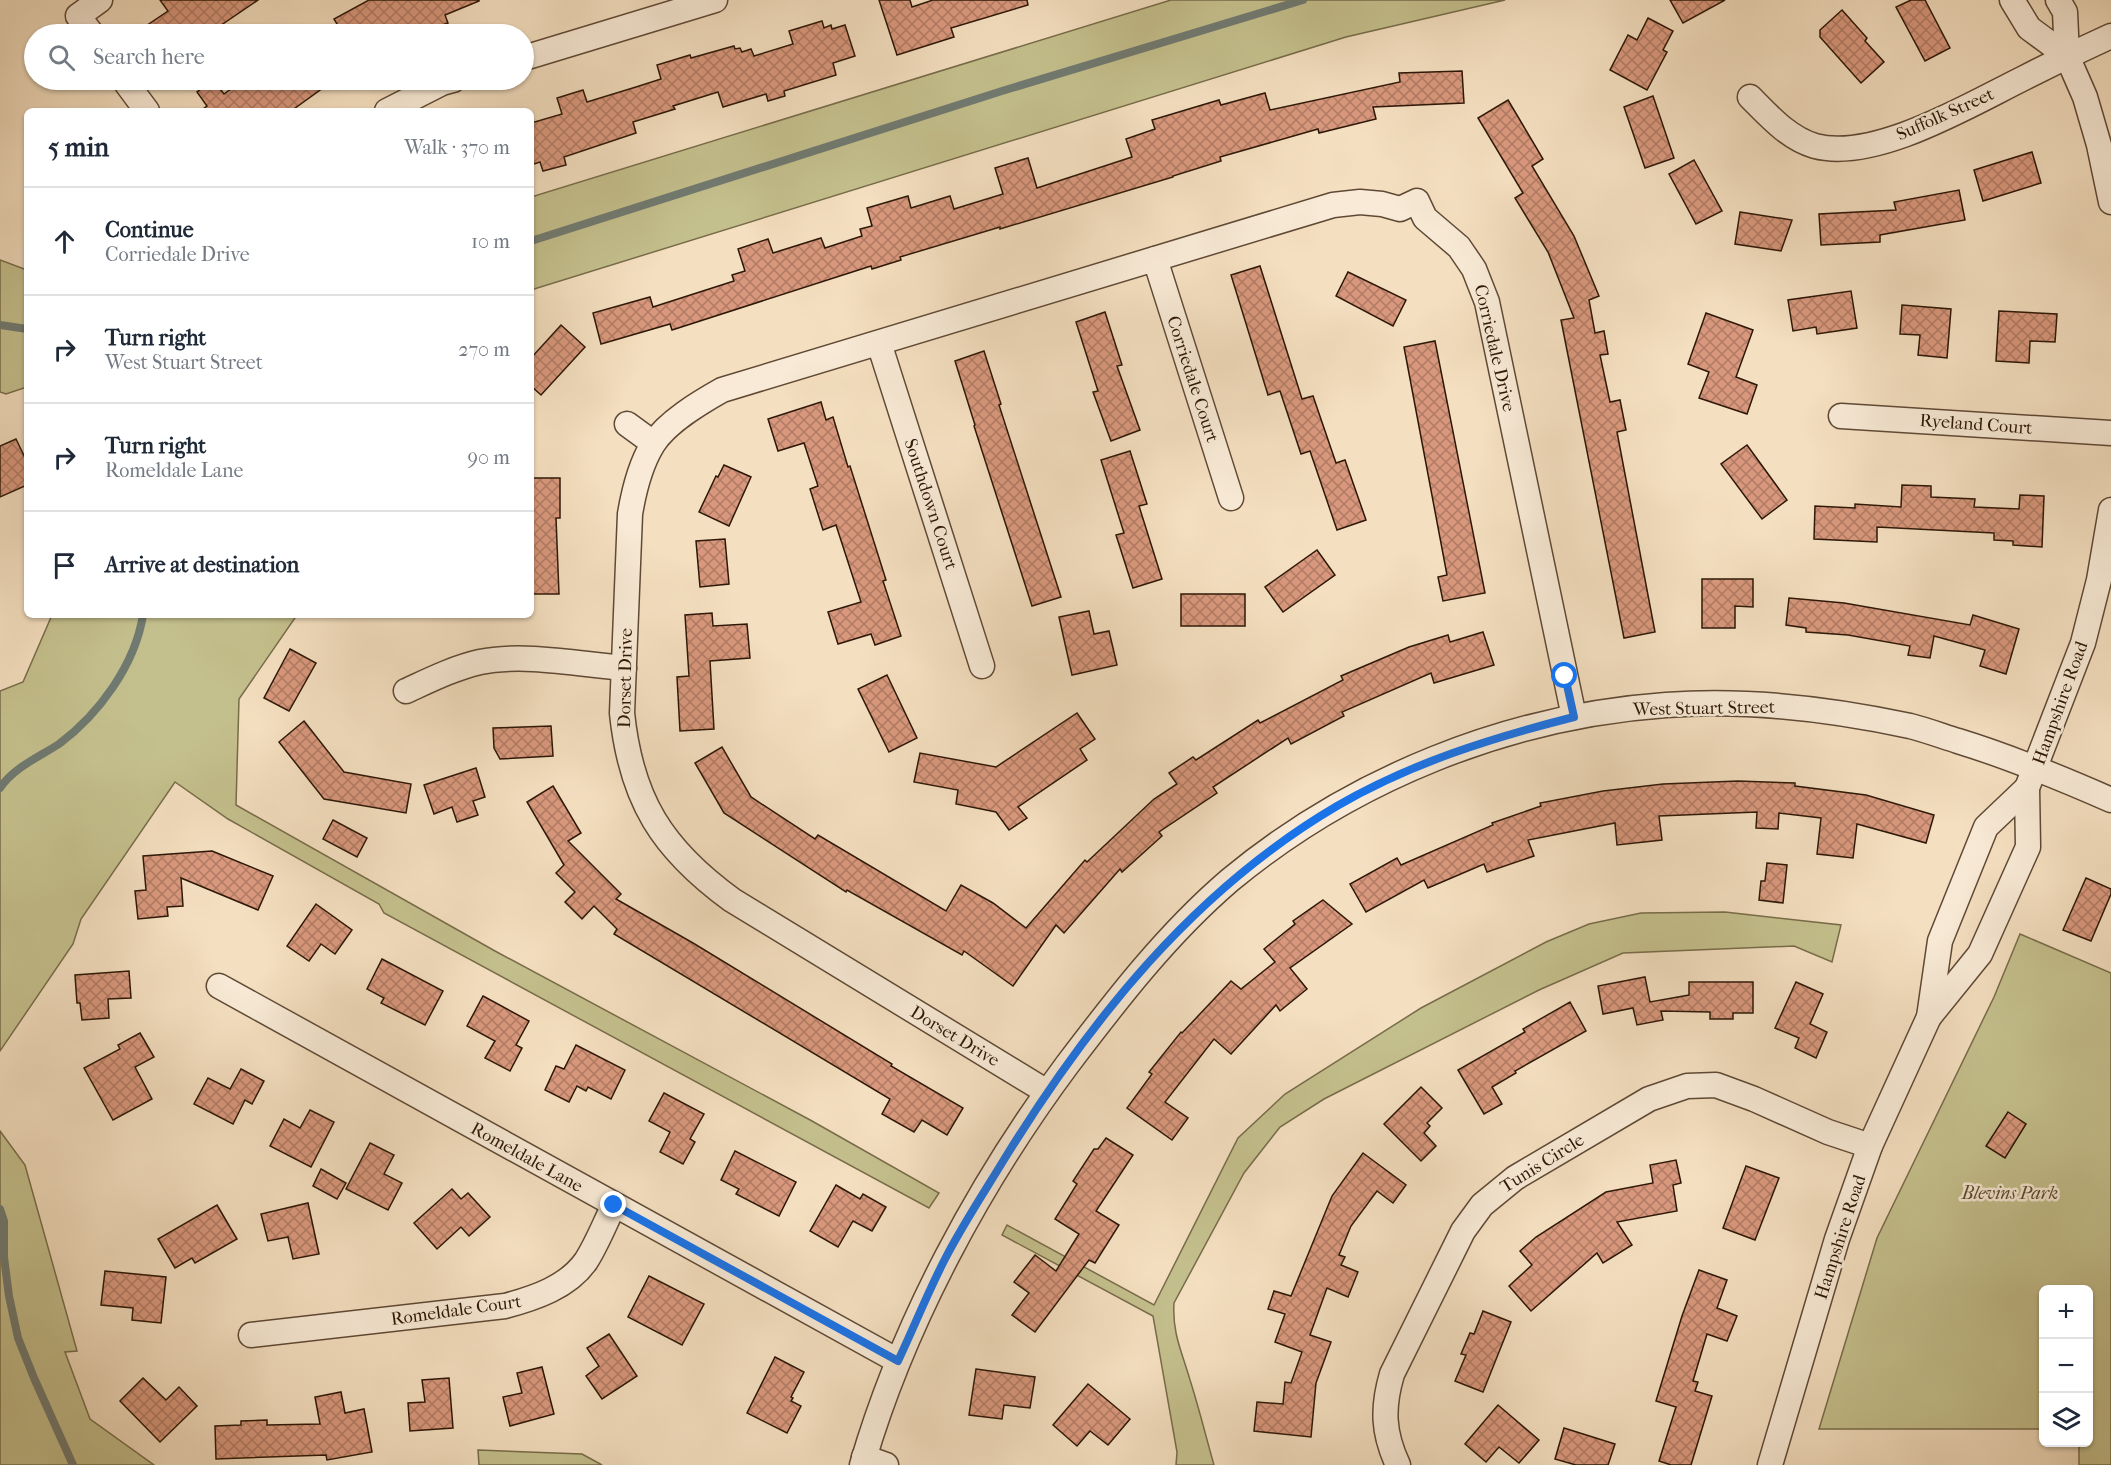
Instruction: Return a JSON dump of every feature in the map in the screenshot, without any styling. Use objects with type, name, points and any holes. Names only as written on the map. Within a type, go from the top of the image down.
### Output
[{"type":"street","points":[[84,24],[78,16],[100,0]]},
{"type":"street","points":[[534,54],[655,9],[716,0]]},
{"type":"street","points":[[2012,0],[2030,28],[2067,56]]},
{"type":"street","points":[[2058,0],[2065,12],[2067,56],[2085,97],[2099,145],[2111,202]]},
{"type":"street","name":"Suffolk Street","points":[[1750,97],[1792,135],[1813,146],[1850,149],[1903,135],[1922,127],[2111,36]]},
{"type":"street","points":[[131,90],[145,108]]},
{"type":"street","points":[[393,108],[428,90]]},
{"type":"street","name":"Corriedale Drive","points":[[1013,302],[1333,205],[1360,202],[1382,204],[1400,209],[1417,201],[1425,218],[1459,247],[1474,269],[1487,302],[1574,717]]},
{"type":"street","name":"Corriedale Court","points":[[1155,259],[1231,498]]},
{"type":"street","name":"Dorset Drive","points":[[1013,302],[722,390],[694,405],[653,443],[636,483],[630,514],[621,713],[625,745],[633,776],[650,814],[666,839],[686,863],[732,900],[1047,1092]]},
{"type":"street","name":"Southdown Court","points":[[879,343],[982,666]]},
{"type":"street","name":"Ryeland Court","points":[[1841,416],[2111,433]]},
{"type":"street","points":[[627,424],[653,443]]},
{"type":"street","name":"Hampshire Road","points":[[1770,1465],[1837,1239],[1870,1146],[1929,1017],[1980,954],[2028,847],[2031,778],[2083,643],[2099,580],[2111,510]]},
{"type":"street","points":[[406,691],[441,675],[480,662],[516,659],[624,668]]},
{"type":"street","name":"West Stuart Street","points":[[871,1462],[898,1361],[946,1259],[970,1214],[1047,1092],[1120,994],[1182,926],[1230,881],[1282,841],[1337,806],[1396,775],[1456,750],[1507,734],[1574,717],[1668,704],[1777,706],[1845,714],[1915,727],[1985,749],[2031,778],[2111,800]]},
{"type":"street","name":"Hampshire Road","points":[[1929,1017],[1940,941],[1986,827],[2031,778]]},
{"type":"street","name":"Romeldale Lane","points":[[219,986],[898,1361]]},
{"type":"street","name":"Tunis Circle","points":[[1398,1465],[1390,1448],[1385,1426],[1386,1396],[1392,1374],[1463,1231],[1482,1205],[1515,1178],[1650,1099],[1687,1086],[1716,1085],[1828,1132],[1870,1146]]},
{"type":"street","name":"Romeldale Court","points":[[251,1335],[506,1306],[526,1301],[569,1280],[586,1261],[614,1205]]},
{"type":"green space","points":[[1171,0],[1505,0],[1346,37],[534,289],[534,196]]},
{"type":"green space","points":[[0,260],[24,269],[24,388],[6,394],[0,392]]},
{"type":"green space","points":[[51,618],[295,618],[239,699],[236,805],[495,951],[812,1121],[939,1193],[929,1208],[384,913],[379,904],[228,819],[175,782],[81,919],[73,944],[0,1051],[0,691],[23,682]]},
{"type":"green space","points":[[1725,912],[1841,925],[1832,962],[1794,946],[1623,953],[1539,990],[1324,1099],[1280,1127],[1244,1173],[1174,1303],[1178,1342],[1214,1465],[1176,1465],[1177,1452],[1153,1316],[1002,1235],[1007,1225],[1154,1305],[1238,1138],[1285,1094],[1421,1008],[1546,942],[1589,924],[1641,913]]},
{"type":"green space","name":"Blevins Park","points":[[2020,934],[2111,973],[2111,1465],[2079,1465],[2079,1447],[2093,1447],[2093,1285],[2039,1285],[2039,1429],[1819,1429],[1877,1238],[1994,997]]},
{"type":"green space","points":[[0,1131],[25,1165],[77,1351],[65,1352],[90,1419],[154,1465],[0,1465]]},
{"type":"green space","points":[[478,1450],[582,1454],[602,1465],[479,1465]]},
{"type":"building","points":[[160,0],[258,0],[223,24],[149,24],[168,11]]},
{"type":"building","points":[[369,0],[479,0],[445,15],[448,23],[445,24],[337,24],[334,19]]},
{"type":"building","points":[[879,0],[910,0],[912,7],[933,0],[1027,0],[1028,5],[951,28],[954,37],[897,55]]},
{"type":"building","points":[[1670,0],[1725,0],[1683,23]]},
{"type":"building","points":[[1911,0],[1925,0],[1950,48],[1925,61],[1896,7]]},
{"type":"building","points":[[1842,10],[1867,38],[1865,41],[1884,62],[1861,83],[1820,37],[1820,30]]},
{"type":"building","points":[[1648,18],[1673,31],[1663,50],[1667,52],[1647,90],[1610,70],[1628,35],[1637,40]]},
{"type":"building","points":[[822,21],[824,28],[831,25],[832,29],[845,25],[855,56],[833,63],[836,75],[784,91],[785,96],[768,101],[766,94],[723,107],[718,92],[633,122],[636,133],[564,157],[566,165],[543,171],[540,162],[534,164],[534,122],[562,114],[557,98],[583,90],[587,102],[661,79],[657,65],[690,55],[691,58],[734,46],[735,49],[740,48],[742,52],[751,49],[754,56],[793,44],[789,31]]},
{"type":"building","points":[[1462,71],[1464,103],[1373,107],[1376,119],[1319,133],[1318,129],[1220,157],[1221,161],[1173,177],[900,257],[901,260],[872,269],[871,266],[672,330],[670,324],[601,344],[593,313],[650,297],[653,307],[734,281],[732,275],[745,271],[738,249],[768,239],[773,253],[821,238],[825,248],[862,236],[860,229],[872,226],[867,208],[908,196],[911,208],[950,196],[954,209],[1003,194],[995,168],[1028,158],[1037,188],[1132,157],[1126,139],[1155,129],[1152,120],[1219,100],[1221,105],[1265,93],[1270,110],[1400,82],[1399,73]]},
{"type":"building","points":[[221,90],[224,94],[229,90],[320,90],[295,108],[204,108],[207,106],[197,92]]},
{"type":"building","points":[[1653,96],[1674,158],[1645,168],[1624,107]]},
{"type":"building","points":[[1508,100],[1543,159],[1532,166],[1574,236],[1599,296],[1589,300],[1595,333],[1604,331],[1608,354],[1600,355],[1610,402],[1620,400],[1626,430],[1617,432],[1655,632],[1624,638],[1561,320],[1574,318],[1548,252],[1515,198],[1523,193],[1478,118]]},
{"type":"building","points":[[2032,152],[2041,183],[1983,201],[1974,170]]},
{"type":"building","points":[[1694,160],[1722,211],[1696,224],[1669,174]]},
{"type":"building","points":[[1959,190],[1965,220],[1880,235],[1880,242],[1821,245],[1819,214],[1896,210],[1894,202]]},
{"type":"building","points":[[1740,212],[1792,220],[1781,251],[1735,244]]},
{"type":"building","points":[[1260,266],[1302,399],[1313,396],[1336,463],[1345,460],[1366,520],[1337,530],[1310,451],[1301,454],[1280,391],[1268,395],[1231,275]]},
{"type":"building","points":[[1348,272],[1406,300],[1393,326],[1336,296]]},
{"type":"building","points":[[1851,291],[1857,328],[1817,334],[1816,327],[1793,331],[1788,300]]},
{"type":"building","points":[[1902,305],[1951,309],[1947,358],[1918,355],[1920,335],[1900,334]]},
{"type":"building","points":[[1999,311],[2057,314],[2055,342],[2030,341],[2029,363],[1996,361]]},
{"type":"building","points":[[1105,312],[1122,365],[1117,366],[1140,430],[1111,441],[1093,392],[1098,391],[1076,322]]},
{"type":"building","points":[[1706,313],[1753,330],[1736,377],[1757,385],[1747,414],[1699,398],[1709,372],[1688,364]]},
{"type":"building","points":[[561,325],[585,347],[541,395],[534,389],[534,355]]},
{"type":"building","points":[[1435,341],[1485,593],[1443,601],[1438,577],[1447,575],[1404,347]]},
{"type":"building","points":[[984,351],[1001,404],[999,405],[1061,597],[1032,606],[955,361]]},
{"type":"building","points":[[821,402],[826,420],[833,417],[848,467],[850,466],[901,636],[875,645],[871,634],[838,644],[828,612],[861,602],[836,525],[823,530],[810,489],[818,486],[804,443],[778,451],[768,419]]},
{"type":"building","points":[[16,439],[24,456],[24,486],[0,497],[0,446]]},
{"type":"building","points":[[1747,445],[1787,500],[1762,519],[1721,464]]},
{"type":"building","points":[[1130,451],[1147,504],[1139,506],[1162,579],[1133,588],[1116,535],[1124,533],[1101,460]]},
{"type":"building","points":[[724,465],[751,477],[729,526],[699,512],[716,476],[718,477]]},
{"type":"building","points":[[534,478],[560,478],[560,518],[556,518],[559,594],[534,594]]},
{"type":"building","points":[[1902,485],[1931,486],[1931,497],[1975,499],[1974,507],[2019,509],[2020,495],[2044,496],[2042,547],[2013,545],[2013,541],[1994,540],[1994,533],[1877,527],[1877,542],[1814,539],[1815,506],[1855,508],[1855,504],[1901,507]]},
{"type":"building","points":[[725,539],[729,584],[700,587],[696,541]]},
{"type":"building","points":[[1317,550],[1335,575],[1283,612],[1265,587]]},
{"type":"building","points":[[1702,579],[1753,579],[1753,607],[1735,606],[1735,628],[1702,628]]},
{"type":"building","points":[[1181,594],[1245,594],[1245,626],[1181,626]]},
{"type":"building","points":[[1789,598],[1844,603],[1970,625],[1973,615],[2019,629],[2006,674],[1980,666],[1985,650],[1934,636],[1930,658],[1908,655],[1910,646],[1848,635],[1806,632],[1806,628],[1786,625]]},
{"type":"building","points":[[1089,611],[1094,634],[1109,631],[1117,665],[1072,675],[1059,617]]},
{"type":"building","points":[[712,613],[713,626],[747,624],[750,658],[710,661],[714,729],[680,731],[677,677],[689,676],[685,615]]},
{"type":"building","points":[[1483,632],[1494,665],[1434,683],[1431,673],[1342,712],[1344,716],[1291,744],[1288,738],[1213,787],[1217,793],[1159,832],[1162,836],[1122,872],[1120,869],[1064,933],[1056,925],[1013,986],[964,951],[962,955],[847,890],[846,892],[724,813],[695,763],[722,747],[751,797],[815,839],[818,835],[946,911],[961,885],[993,903],[1026,928],[1085,860],[1087,862],[1154,799],[1177,784],[1169,773],[1193,757],[1196,760],[1258,720],[1260,723],[1343,680],[1341,676],[1409,647],[1448,635],[1450,642]]},
{"type":"building","points":[[290,649],[316,663],[289,711],[264,698]]},
{"type":"building","points":[[887,675],[917,738],[889,752],[858,689]]},
{"type":"building","points":[[1077,713],[1095,739],[1080,749],[1087,760],[1018,807],[1027,818],[1009,830],[996,812],[956,804],[958,790],[914,782],[920,753],[996,767]]},
{"type":"building","points":[[304,721],[344,772],[411,784],[406,813],[324,799],[279,742]]},
{"type":"building","points":[[551,726],[553,756],[500,759],[494,748],[493,728]]},
{"type":"building","points":[[476,768],[485,797],[473,801],[478,815],[457,822],[452,807],[434,814],[424,785]]},
{"type":"building","points":[[1738,781],[1795,783],[1795,786],[1866,795],[1934,815],[1926,843],[1857,824],[1853,858],[1817,854],[1821,818],[1779,813],[1778,829],[1756,828],[1757,812],[1659,816],[1662,840],[1617,845],[1615,823],[1528,840],[1534,856],[1487,872],[1484,864],[1428,888],[1424,880],[1366,912],[1350,884],[1397,858],[1401,865],[1493,825],[1492,823],[1541,806],[1540,803],[1603,791],[1663,784]]},
{"type":"building","points":[[553,786],[581,833],[568,841],[621,894],[616,899],[693,943],[963,1108],[947,1135],[922,1120],[914,1132],[882,1114],[890,1099],[614,934],[617,929],[594,906],[582,919],[565,902],[575,892],[556,873],[564,865],[527,802]]},
{"type":"building","points":[[333,820],[367,838],[357,857],[323,839]]},
{"type":"building","points":[[212,851],[273,876],[258,910],[181,878],[183,906],[167,907],[168,916],[138,919],[135,891],[146,890],[143,856]]},
{"type":"building","points":[[1767,863],[1787,865],[1783,903],[1759,900],[1761,881],[1765,881]]},
{"type":"building","points":[[2086,878],[2111,889],[2091,941],[2063,930]]},
{"type":"building","points":[[1323,900],[1352,924],[1290,968],[1307,989],[1280,1011],[1276,1005],[1231,1054],[1214,1039],[1165,1102],[1188,1118],[1172,1140],[1127,1108],[1152,1074],[1149,1072],[1181,1032],[1231,981],[1241,989],[1275,962],[1264,949],[1295,924],[1293,921]]},
{"type":"building","points":[[316,904],[352,930],[335,954],[321,944],[309,961],[287,946]]},
{"type":"building","points":[[382,959],[443,991],[425,1025],[381,1003],[384,998],[367,989]]},
{"type":"building","points":[[129,971],[131,998],[108,999],[109,1018],[82,1020],[80,1003],[77,1003],[75,975]]},
{"type":"building","points":[[1645,977],[1650,1002],[1689,995],[1689,982],[1753,982],[1753,1013],[1733,1013],[1733,1019],[1710,1019],[1710,1012],[1661,1011],[1663,1020],[1637,1025],[1633,1008],[1603,1014],[1598,986]]},
{"type":"building","points":[[1796,982],[1823,994],[1810,1024],[1827,1032],[1816,1058],[1795,1048],[1799,1038],[1775,1028]]},
{"type":"building","points":[[483,996],[529,1021],[516,1045],[522,1048],[510,1071],[485,1058],[495,1041],[467,1026]]},
{"type":"building","points":[[1570,1002],[1586,1031],[1515,1071],[1516,1073],[1492,1087],[1502,1104],[1484,1114],[1458,1070],[1525,1032],[1523,1029]]},
{"type":"building","points":[[140,1033],[154,1057],[135,1067],[152,1099],[113,1120],[84,1068],[120,1049],[118,1045]]},
{"type":"building","points":[[576,1045],[625,1070],[611,1099],[588,1087],[586,1091],[577,1086],[569,1102],[545,1090],[556,1066],[564,1069]]},
{"type":"building","points":[[241,1069],[264,1081],[252,1104],[245,1100],[233,1124],[194,1104],[208,1078],[230,1089]]},
{"type":"building","points":[[1421,1087],[1442,1108],[1427,1123],[1430,1126],[1424,1133],[1436,1146],[1421,1161],[1384,1124]]},
{"type":"building","points":[[664,1093],[704,1114],[690,1139],[695,1142],[683,1164],[660,1152],[670,1132],[649,1121]]},
{"type":"building","points":[[310,1110],[334,1122],[311,1167],[270,1146],[284,1119],[300,1128]]},
{"type":"building","points":[[2008,1112],[2026,1124],[2005,1158],[1986,1146]]},
{"type":"building","points":[[1106,1138],[1133,1155],[1096,1211],[1119,1225],[1095,1263],[1089,1260],[1035,1332],[1012,1315],[1029,1293],[1014,1282],[1035,1255],[1056,1271],[1079,1234],[1055,1219],[1077,1184],[1073,1181],[1094,1149],[1098,1149]]},
{"type":"building","points":[[370,1143],[394,1155],[384,1174],[402,1183],[388,1210],[346,1189]]},
{"type":"building","points":[[735,1151],[796,1182],[779,1216],[736,1194],[739,1189],[721,1180]]},
{"type":"building","points":[[1363,1153],[1406,1185],[1393,1203],[1377,1191],[1351,1226],[1339,1255],[1345,1257],[1341,1265],[1358,1272],[1348,1297],[1327,1288],[1310,1335],[1331,1342],[1316,1383],[1311,1437],[1254,1431],[1257,1402],[1283,1404],[1285,1382],[1291,1383],[1302,1352],[1275,1342],[1285,1314],[1268,1309],[1274,1291],[1291,1296],[1332,1196]]},
{"type":"building","points":[[1676,1160],[1681,1183],[1673,1185],[1677,1211],[1617,1222],[1632,1245],[1603,1263],[1597,1253],[1531,1311],[1509,1286],[1532,1265],[1520,1251],[1536,1237],[1606,1192],[1653,1183],[1650,1165]]},
{"type":"building","points":[[1746,1166],[1779,1178],[1755,1240],[1723,1228]]},
{"type":"building","points":[[321,1169],[346,1183],[337,1199],[313,1186]]},
{"type":"building","points":[[836,1185],[860,1199],[863,1194],[886,1207],[872,1231],[853,1221],[838,1247],[810,1231]]},
{"type":"building","points":[[452,1189],[461,1199],[468,1193],[490,1217],[469,1236],[461,1227],[437,1249],[414,1223]]},
{"type":"building","points":[[308,1203],[319,1254],[293,1259],[288,1237],[268,1241],[261,1214]]},
{"type":"building","points":[[217,1205],[237,1239],[195,1263],[192,1258],[175,1268],[158,1239]]},
{"type":"building","points":[[1699,1270],[1727,1280],[1717,1308],[1737,1316],[1727,1341],[1707,1334],[1693,1381],[1698,1382],[1695,1391],[1712,1396],[1691,1465],[1671,1465],[1659,1461],[1676,1407],[1656,1401],[1682,1316]]},
{"type":"building","points":[[105,1271],[166,1277],[161,1323],[132,1320],[133,1308],[101,1305]]},
{"type":"building","points":[[649,1276],[704,1304],[682,1345],[628,1317]]},
{"type":"building","points":[[1483,1311],[1511,1322],[1483,1392],[1455,1381],[1466,1355],[1461,1354],[1470,1333],[1474,1334]]},
{"type":"building","points":[[609,1334],[637,1376],[602,1399],[586,1376],[599,1366],[587,1348]]},
{"type":"building","points":[[775,1357],[804,1372],[791,1397],[793,1398],[791,1401],[801,1406],[787,1433],[747,1413]]},
{"type":"building","points":[[542,1367],[554,1414],[510,1426],[503,1397],[522,1393],[517,1373]]},
{"type":"building","points":[[976,1369],[1035,1377],[1030,1408],[1004,1405],[1002,1419],[969,1415]]},
{"type":"building","points":[[143,1378],[166,1400],[179,1387],[197,1406],[160,1442],[120,1401]]},
{"type":"building","points":[[449,1378],[453,1428],[410,1431],[408,1403],[425,1402],[422,1380]]},
{"type":"building","points":[[1088,1384],[1130,1419],[1108,1445],[1090,1431],[1077,1446],[1053,1425]]},
{"type":"building","points":[[341,1392],[345,1413],[364,1409],[372,1452],[327,1460],[326,1455],[216,1459],[215,1426],[241,1425],[241,1421],[267,1420],[267,1425],[320,1424],[315,1397]]},
{"type":"building","points":[[1498,1405],[1539,1440],[1519,1463],[1499,1447],[1486,1462],[1465,1444]]},
{"type":"building","points":[[1564,1428],[1615,1444],[1608,1465],[1576,1465],[1555,1459]]},
{"type":"waterway","points":[[534,240],[1002,91],[1303,0]]},
{"type":"waterway","points":[[0,325],[24,329]]},
{"type":"waterway","points":[[0,788],[19,769],[74,732],[101,703],[113,687],[132,652],[142,618]]},
{"type":"waterway","points":[[0,1209],[4,1221],[4,1257],[9,1296],[18,1338],[73,1465]]},
{"type":"route","points":[[614,1205],[898,1361],[970,1214],[1040,1101],[1120,994],[1182,926],[1230,881],[1282,841],[1337,806],[1396,775],[1456,750],[1574,717],[1565,676]]}]
